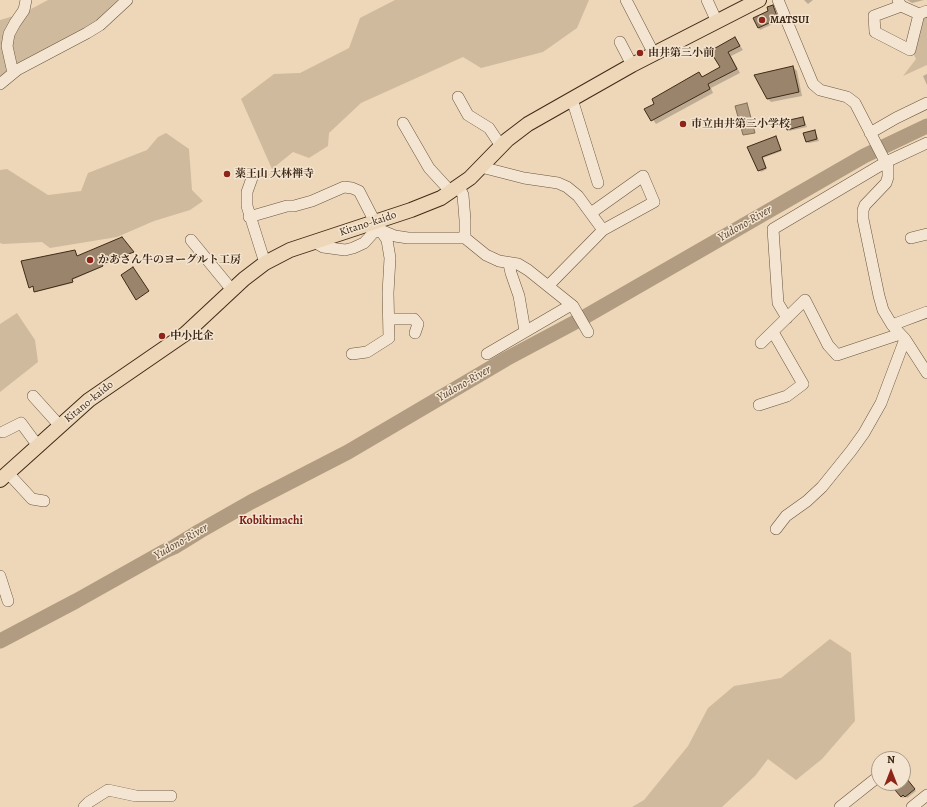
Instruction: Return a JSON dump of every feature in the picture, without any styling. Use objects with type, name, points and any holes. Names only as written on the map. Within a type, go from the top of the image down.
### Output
[{"type":"main road","name":"Kitano-kaido","points":[[4,476],[79,409],[102,391],[186,334],[248,275],[265,263],[282,253],[314,242],[379,227],[455,190],[524,126],[632,65],[759,0]]},
{"type":"street","points":[[13,73],[7,46],[9,34],[24,10],[26,0]]},
{"type":"street","points":[[0,84],[13,73],[100,25],[127,0]]},
{"type":"street","points":[[626,0],[654,54]]},
{"type":"street","points":[[707,0],[717,22]]},
{"type":"street","points":[[778,0],[813,84],[820,90],[847,97],[858,106],[885,162],[888,172],[886,183],[865,205],[863,210],[863,219],[881,304],[892,325],[902,336],[927,373]]},
{"type":"street","points":[[900,3],[923,12],[910,50],[875,32],[874,16],[900,3]]},
{"type":"street","points":[[620,42],[632,65]]},
{"type":"street","points":[[458,97],[468,115],[489,128],[501,146]]},
{"type":"street","points":[[572,99],[598,183]]},
{"type":"street","points":[[871,135],[896,118],[927,103]]},
{"type":"street","points":[[403,123],[429,168],[463,195],[465,238]]},
{"type":"street","points":[[787,318],[778,303],[773,229],[885,162],[927,144]]},
{"type":"street","points":[[481,167],[524,178],[563,185],[571,189],[578,196],[603,230]]},
{"type":"street","points":[[548,286],[603,230],[654,202],[643,176],[591,213]]},
{"type":"street","points":[[252,178],[247,192],[248,212],[265,263]]},
{"type":"street","points":[[248,212],[294,206],[312,201],[344,187],[359,191],[387,240],[390,258],[389,319],[388,338],[367,352],[352,354]]},
{"type":"street","points":[[379,227],[395,236],[408,238],[465,238],[486,255],[509,264],[518,264],[528,270],[572,306],[587,331]]},
{"type":"street","points":[[911,238],[927,234]]},
{"type":"street","points":[[191,240],[232,290]]},
{"type":"street","points":[[509,264],[512,278],[519,296],[525,331]]},
{"type":"street","points":[[761,342],[774,332],[806,300],[828,345],[837,355],[902,336]]},
{"type":"street","points":[[487,354],[525,331],[572,306]]},
{"type":"street","points":[[892,325],[927,312]]},
{"type":"street","points":[[389,319],[414,319],[418,324],[415,333]]},
{"type":"street","points":[[759,405],[787,396],[803,384],[774,332]]},
{"type":"street","points":[[776,529],[786,516],[807,501],[822,487],[864,433],[881,403],[902,336]]},
{"type":"street","points":[[33,396],[60,426]]},
{"type":"street","points":[[3,432],[21,423],[38,446]]},
{"type":"street","points":[[4,476],[32,499],[44,500]]},
{"type":"street","points":[[0,576],[8,601]]},
{"type":"street","points":[[840,807],[871,782]]},
{"type":"street","points":[[84,807],[108,790],[136,796],[170,796]]},
{"type":"street","points":[[912,807],[926,801]]},
{"type":"shaded area","points":[[48,0],[123,0],[99,22],[14,71],[11,39],[20,22],[31,9]]},
{"type":"shaded area","points":[[395,0],[589,0],[577,28],[543,52],[481,68],[463,57],[361,103],[329,133],[328,146],[309,158],[293,152],[272,169],[241,99],[274,74],[300,73],[349,48],[360,18]]},
{"type":"shaded area","points":[[17,15],[8,27],[10,72],[0,76],[0,20]]},
{"type":"shaded area","points":[[927,15],[927,65],[903,76],[916,59],[912,51],[922,17]]},
{"type":"shaded area","points":[[747,103],[755,133],[743,135],[735,106]]},
{"type":"shaded area","points":[[166,133],[189,149],[192,190],[203,201],[190,210],[154,221],[117,237],[50,248],[42,242],[0,243],[0,170],[7,169],[48,195],[81,191],[88,173],[147,150],[158,137]]},
{"type":"shaded area","points":[[17,313],[35,340],[38,362],[0,392],[0,324]]},
{"type":"shaded area","points":[[830,639],[851,653],[855,721],[822,759],[796,780],[768,759],[755,776],[722,807],[632,807],[644,800],[688,746],[708,708],[734,686],[781,678]]},
{"type":"building","points":[[773,5],[778,19],[758,28],[753,18],[768,11],[767,7]]},
{"type":"building","points":[[735,37],[740,46],[728,52],[737,69],[708,84],[710,89],[651,121],[644,109],[654,104],[652,99],[699,72],[702,77],[720,67],[710,51]]},
{"type":"building","points":[[793,66],[799,92],[767,99],[754,75]]},
{"type":"building","points":[[803,117],[805,125],[787,130],[785,121]]},
{"type":"building","points":[[815,130],[817,139],[806,142],[803,133]]},
{"type":"building","points":[[776,136],[781,150],[762,157],[766,168],[758,171],[747,147]]},
{"type":"building","points":[[122,237],[134,252],[102,264],[103,266],[72,279],[73,282],[34,292],[33,286],[29,288],[21,261],[75,250],[77,256]]},
{"type":"building","points":[[133,267],[149,291],[136,300],[121,275]]},
{"type":"building","points":[[911,784],[915,789],[905,797],[903,795],[901,797],[896,791],[911,791]]},
{"type":"waterway","name":"Yudono-River","points":[[0,641],[174,547],[251,502],[348,452],[506,359],[581,319],[864,156],[927,126]]},
{"type":"place","name":"MATSUI","points":[[762,20]]},
{"type":"place","name":"由井第三小前","points":[[640,53]]},
{"type":"place","name":"市立由井第三小学校","points":[[683,124]]},
{"type":"place","name":"薬王山 大林禅寺","points":[[227,174]]},
{"type":"place","name":"かあさん牛のヨーグルト工房","points":[[90,260]]},
{"type":"place","name":"中小比企","points":[[162,336]]},
{"type":"district","name":"Kobikimachi","points":[[271,521]]}]
